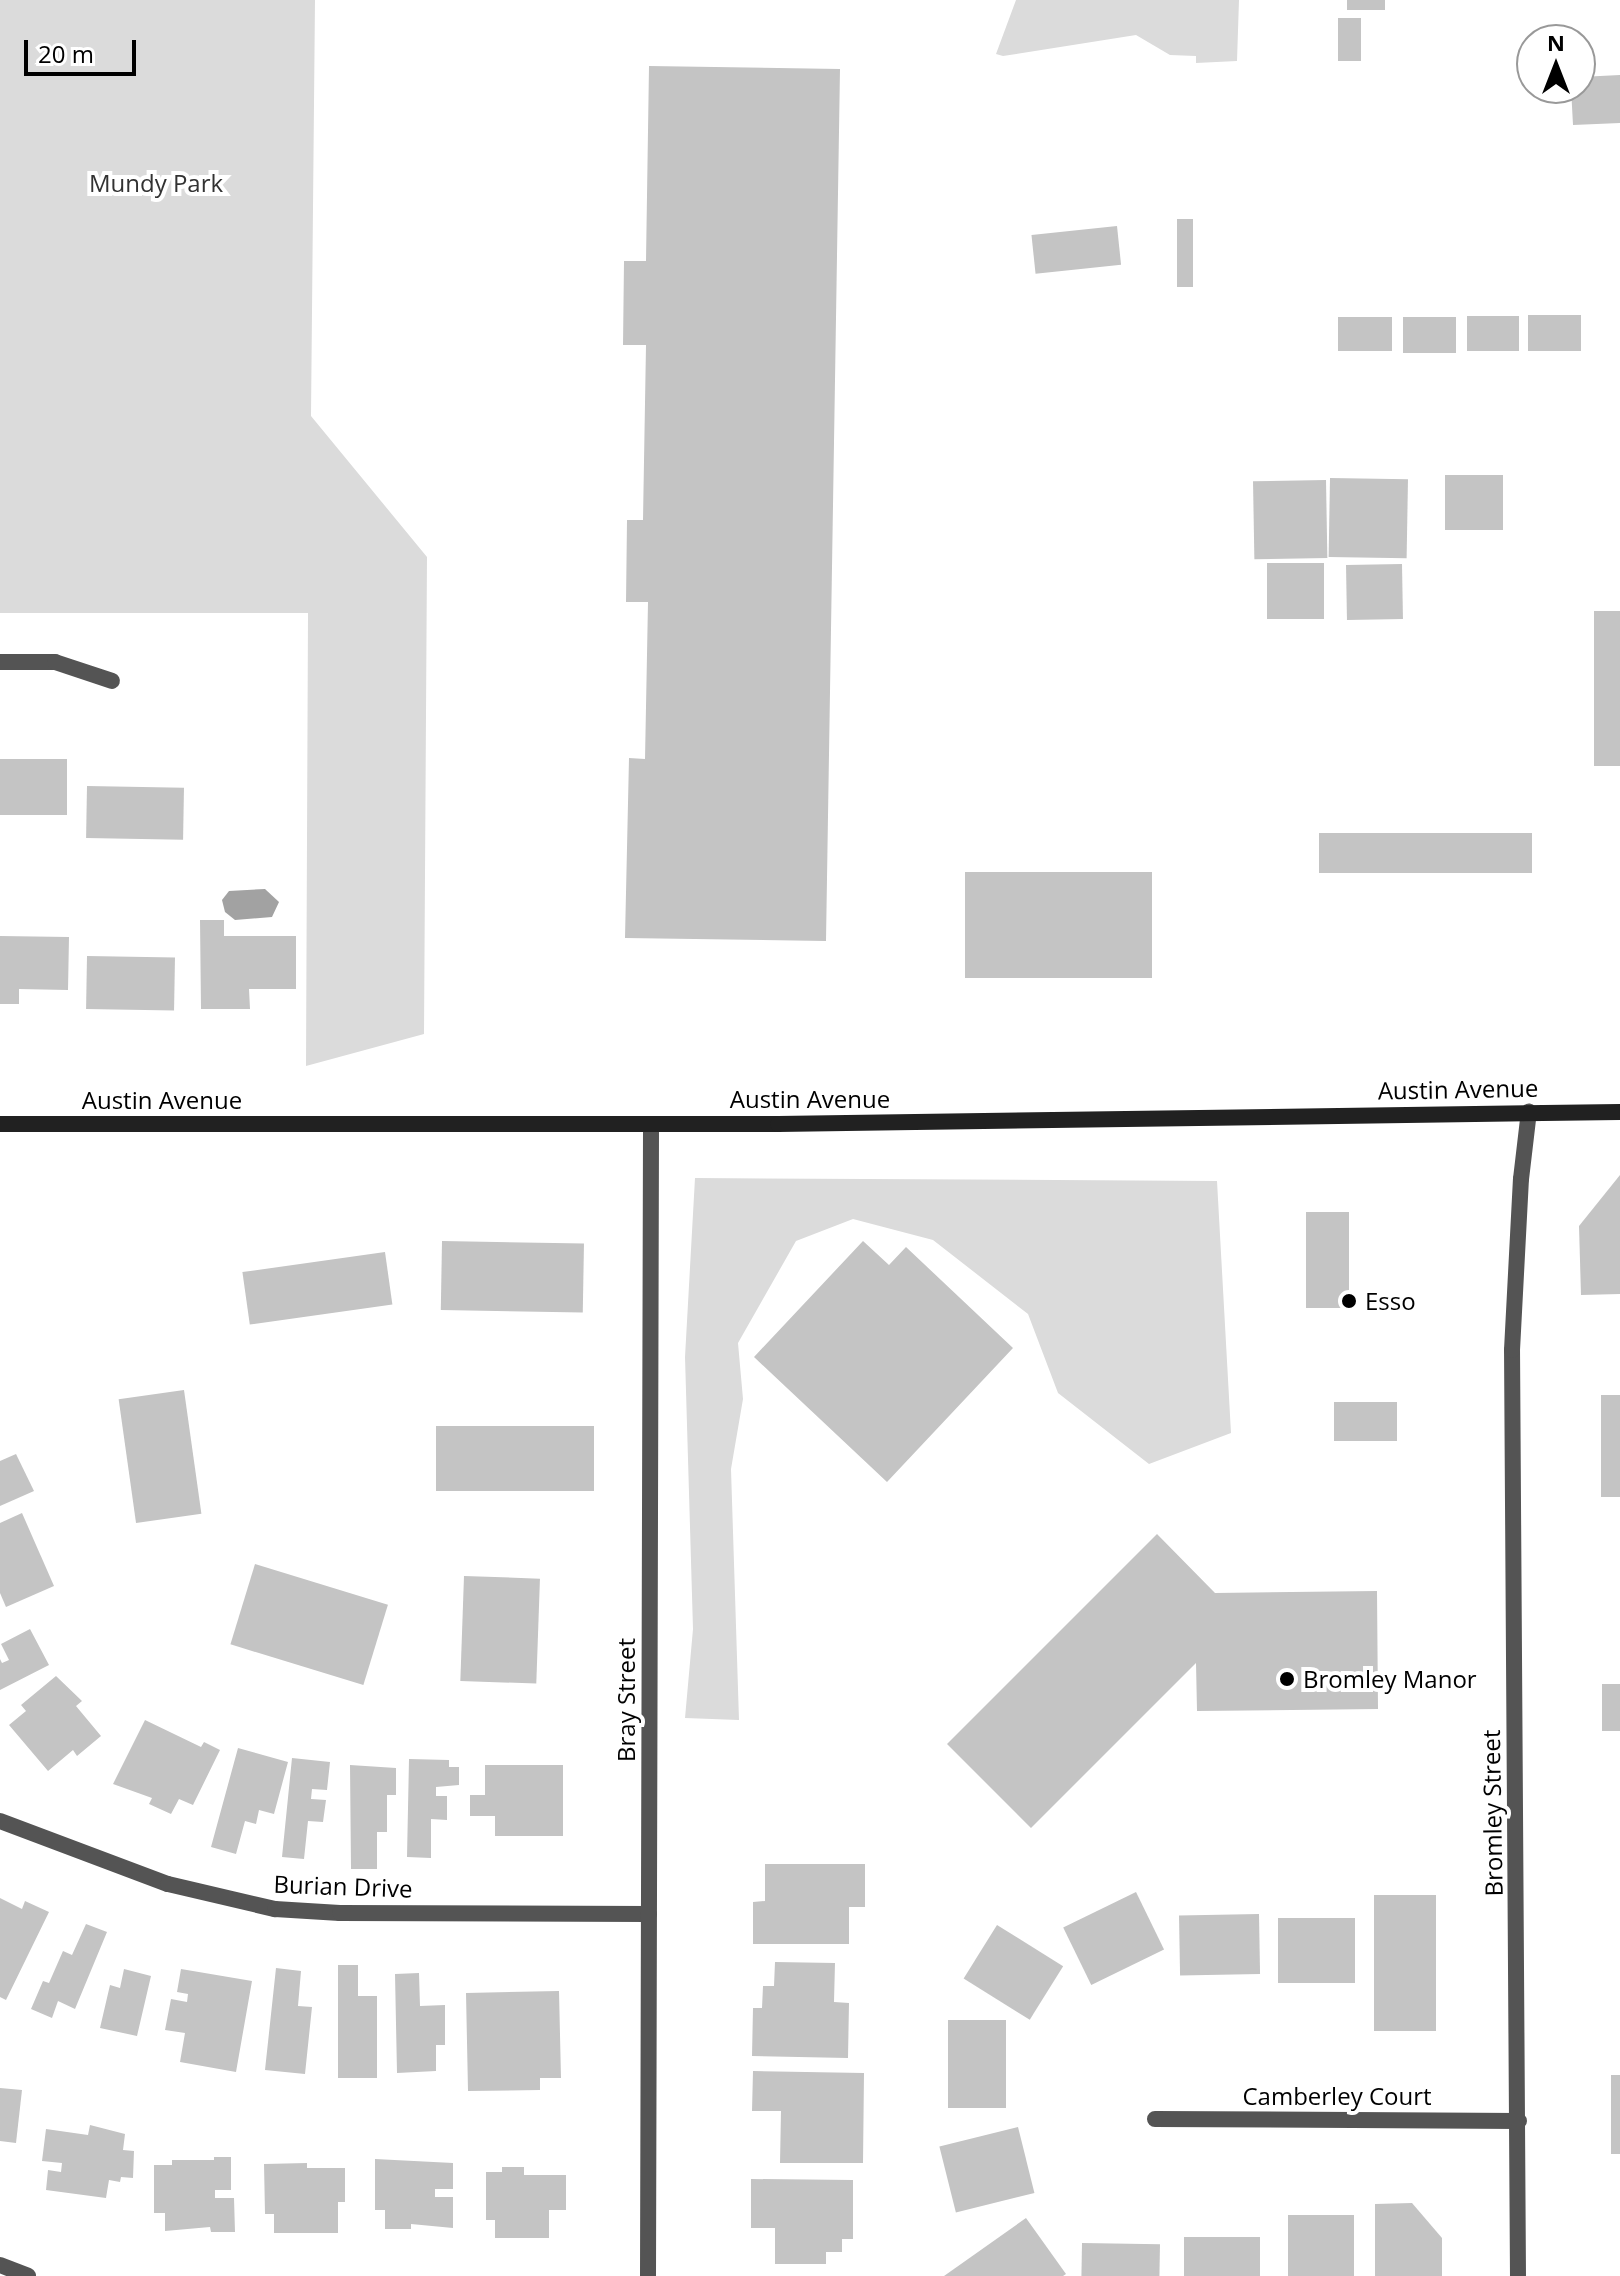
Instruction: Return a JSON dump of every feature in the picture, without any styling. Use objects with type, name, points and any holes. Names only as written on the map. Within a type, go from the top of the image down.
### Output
[{"type":"main road","name":"Austin Avenue","points":[[0,1124],[651,1124],[1620,1112]]},
{"type":"street","points":[[0,662],[55,662],[112,681]]},
{"type":"street","name":"Bromley Street","points":[[1518,2276],[1512,1350],[1521,1179],[1529,1111]]},
{"type":"street","name":"Bray Street","points":[[648,2276],[651,1124]]},
{"type":"street","name":"Burian Drive","points":[[0,1821],[168,1884],[275,1909],[340,1913],[649,1914]]},
{"type":"street","name":"Camberley Court","points":[[1155,2119],[1519,2121]]},
{"type":"street","points":[[0,2265],[28,2276]]},
{"type":"green space","name":"Mundy Park","points":[[0,0],[315,0],[311,416],[427,557],[424,1034],[306,1066],[308,613],[0,613]]},
{"type":"green space","points":[[1016,0],[1239,0],[1237,61],[1196,63],[1196,56],[1170,55],[1136,35],[1003,56],[996,54]]},
{"type":"green space","points":[[695,1178],[1217,1181],[1231,1433],[1149,1464],[1058,1393],[1028,1314],[933,1240],[853,1219],[796,1241],[738,1343],[743,1399],[731,1469],[739,1720],[685,1718],[693,1629],[685,1357]]},
{"type":"shaded area","points":[[265,889],[279,902],[272,917],[235,920],[225,912],[222,900],[229,891]]},
{"type":"building","points":[[1347,0],[1385,0],[1385,10],[1347,10]]},
{"type":"building","points":[[1338,18],[1361,18],[1361,61],[1338,61]]},
{"type":"building","points":[[649,66],[840,69],[826,941],[625,938],[629,758],[645,759],[648,602],[626,602],[627,520],[643,520],[646,345],[623,345],[624,261],[646,261]]},
{"type":"building","points":[[1620,75],[1620,123],[1573,125],[1572,104],[1596,104],[1596,76]]},
{"type":"building","points":[[1177,219],[1193,219],[1193,287],[1177,287]]},
{"type":"building","points":[[1117,226],[1121,265],[1036,274],[1031,235]]},
{"type":"building","points":[[1528,315],[1581,315],[1581,351],[1528,351]]},
{"type":"building","points":[[1467,316],[1519,316],[1519,351],[1467,351]]},
{"type":"building","points":[[1338,317],[1392,317],[1392,351],[1338,351]]},
{"type":"building","points":[[1403,317],[1456,317],[1456,353],[1403,353]]},
{"type":"building","points":[[1445,475],[1503,475],[1503,530],[1445,530]]},
{"type":"building","points":[[1330,478],[1408,479],[1407,558],[1329,557]]},
{"type":"building","points":[[1326,480],[1327,558],[1254,559],[1253,481]]},
{"type":"building","points":[[1267,563],[1324,563],[1324,619],[1267,619]]},
{"type":"building","points":[[1402,564],[1403,619],[1347,620],[1346,565]]},
{"type":"building","points":[[1594,611],[1620,611],[1620,766],[1594,766]]},
{"type":"building","points":[[0,759],[67,759],[67,815],[0,815]]},
{"type":"building","points":[[87,786],[184,788],[183,840],[86,838]]},
{"type":"building","points":[[1319,833],[1532,833],[1532,873],[1319,873]]},
{"type":"building","points":[[965,872],[1152,872],[1152,978],[965,978]]},
{"type":"building","points":[[200,920],[224,920],[224,936],[296,936],[296,989],[249,989],[250,1009],[201,1009]]},
{"type":"building","points":[[0,936],[69,937],[68,990],[19,989],[19,1004],[0,1004]]},
{"type":"building","points":[[87,956],[175,958],[174,1011],[86,1009]]},
{"type":"building","points":[[1620,1175],[1620,1294],[1581,1295],[1579,1226]]},
{"type":"building","points":[[1306,1212],[1349,1212],[1349,1308],[1306,1308]]},
{"type":"building","points":[[442,1241],[584,1243],[583,1312],[441,1310]]},
{"type":"building","points":[[863,1241],[889,1265],[906,1247],[1013,1348],[887,1482],[754,1357]]},
{"type":"building","points":[[385,1252],[392,1304],[250,1325],[242,1272]]},
{"type":"building","points":[[184,1390],[201,1514],[136,1523],[119,1399]]},
{"type":"building","points":[[1601,1395],[1620,1395],[1620,1497],[1601,1497]]},
{"type":"building","points":[[1334,1402],[1397,1402],[1397,1441],[1334,1441]]},
{"type":"building","points":[[436,1426],[594,1426],[594,1491],[436,1491]]},
{"type":"building","points":[[16,1454],[34,1491],[0,1506],[0,1461]]},
{"type":"building","points":[[22,1513],[54,1586],[6,1607],[0,1593],[0,1523]]},
{"type":"building","name":"Bromley Manor","points":[[1157,1534],[1215,1593],[1377,1591],[1378,1709],[1197,1711],[1196,1663],[1031,1828],[947,1744]]},
{"type":"building","points":[[255,1564],[388,1605],[363,1685],[230,1644]]},
{"type":"building","points":[[464,1576],[540,1579],[536,1684],[460,1681]]},
{"type":"building","points":[[30,1629],[49,1665],[0,1690],[0,1659],[2,1663],[9,1660],[1,1644]]},
{"type":"building","points":[[56,1676],[82,1701],[76,1706],[101,1736],[77,1756],[73,1750],[48,1771],[9,1725],[26,1711],[21,1705]]},
{"type":"building","points":[[1602,1684],[1620,1684],[1620,1731],[1602,1731]]},
{"type":"building","points":[[145,1720],[201,1747],[204,1742],[220,1750],[193,1805],[179,1799],[171,1814],[149,1804],[152,1798],[113,1784]]},
{"type":"building","points":[[238,1748],[288,1762],[274,1814],[259,1810],[256,1824],[245,1821],[236,1854],[211,1847]]},
{"type":"building","points":[[292,1758],[330,1762],[327,1790],[312,1789],[311,1799],[326,1800],[323,1822],[308,1821],[304,1859],[282,1857]]},
{"type":"building","points":[[409,1759],[449,1760],[449,1767],[459,1767],[459,1785],[436,1787],[436,1796],[447,1796],[447,1820],[431,1819],[431,1858],[407,1857]]},
{"type":"building","points":[[350,1765],[396,1768],[396,1795],[387,1795],[387,1832],[377,1832],[377,1869],[351,1869]]},
{"type":"building","points":[[485,1765],[563,1765],[563,1836],[495,1836],[495,1816],[470,1816],[470,1795],[485,1795]]},
{"type":"building","points":[[765,1864],[865,1864],[865,1907],[849,1907],[849,1944],[753,1944],[753,1902],[765,1901]]},
{"type":"building","points":[[1136,1892],[1164,1950],[1091,1985],[1063,1928]]},
{"type":"building","points":[[1374,1895],[1436,1895],[1436,2031],[1374,2031]]},
{"type":"building","points":[[0,1898],[22,1909],[25,1901],[49,1912],[6,2000],[0,1997]]},
{"type":"building","points":[[1259,1914],[1260,1974],[1180,1975],[1179,1915]]},
{"type":"building","points":[[1278,1918],[1355,1918],[1355,1983],[1278,1983]]},
{"type":"building","points":[[86,1924],[107,1932],[75,2009],[58,2001],[52,2018],[31,2009],[43,1981],[49,1983],[63,1951],[72,1955]]},
{"type":"building","points":[[997,1925],[1063,1966],[1030,2020],[964,1978]]},
{"type":"building","points":[[775,1962],[835,1963],[834,2002],[849,2003],[848,2058],[752,2056],[753,2008],[762,2008],[763,1986],[774,1986]]},
{"type":"building","points":[[338,1965],[358,1965],[358,1996],[377,1996],[377,2078],[338,2078]]},
{"type":"building","points":[[276,1968],[301,1971],[298,2006],[312,2007],[305,2074],[265,2070]]},
{"type":"building","points":[[124,1969],[151,1976],[137,2036],[100,2028],[110,1985],[120,1988]]},
{"type":"building","points":[[181,1969],[252,1981],[236,2072],[180,2062],[185,2033],[165,2030],[171,1999],[187,2002],[188,1994],[177,1992]]},
{"type":"building","points":[[419,1973],[420,2006],[445,2005],[445,2045],[436,2045],[436,2071],[397,2073],[395,1974]]},
{"type":"building","points":[[559,1991],[561,2078],[540,2078],[540,2090],[468,2091],[466,1993]]},
{"type":"building","points":[[948,2020],[1006,2020],[1006,2108],[948,2108]]},
{"type":"building","points":[[753,2071],[864,2073],[863,2163],[780,2163],[781,2111],[752,2111]]},
{"type":"building","points":[[1611,2075],[1620,2075],[1620,2154],[1611,2154]]},
{"type":"building","points":[[0,2088],[22,2090],[16,2143],[0,2141]]},
{"type":"building","points":[[90,2125],[125,2134],[123,2150],[134,2151],[133,2178],[121,2177],[120,2182],[109,2180],[106,2198],[46,2190],[48,2170],[61,2172],[62,2163],[42,2161],[46,2129],[88,2135]]},
{"type":"building","points":[[1018,2127],[1034,2193],[956,2213],[939,2147]]},
{"type":"building","points":[[214,2157],[231,2157],[231,2190],[215,2190],[215,2198],[234,2198],[235,2232],[211,2232],[210,2227],[165,2231],[165,2213],[154,2213],[154,2165],[172,2165],[172,2160],[214,2160]]},
{"type":"building","points":[[375,2159],[453,2163],[453,2189],[435,2189],[435,2197],[453,2197],[453,2228],[411,2224],[411,2229],[385,2229],[385,2210],[375,2210]]},
{"type":"building","points":[[307,2163],[307,2168],[345,2168],[345,2202],[338,2202],[338,2233],[274,2233],[274,2214],[265,2214],[264,2164]]},
{"type":"building","points":[[502,2167],[524,2167],[524,2175],[566,2175],[566,2210],[549,2210],[549,2238],[495,2238],[495,2220],[486,2220],[486,2172],[502,2172]]},
{"type":"building","points":[[751,2179],[853,2180],[853,2239],[842,2239],[842,2252],[826,2252],[826,2264],[775,2264],[775,2228],[751,2228]]},
{"type":"building","points":[[1412,2203],[1442,2238],[1442,2276],[1375,2276],[1375,2204]]},
{"type":"building","points":[[1288,2215],[1354,2215],[1354,2276],[1288,2276]]},
{"type":"building","points":[[1026,2218],[1066,2274],[944,2276]]},
{"type":"building","points":[[1184,2237],[1260,2237],[1260,2276],[1184,2276]]},
{"type":"building","points":[[1082,2243],[1160,2244],[1159,2276],[1081,2276]]},
{"type":"place","name":"Esso","points":[[1349,1301]]},
{"type":"place","name":"Bromley Manor","points":[[1287,1679]]}]
